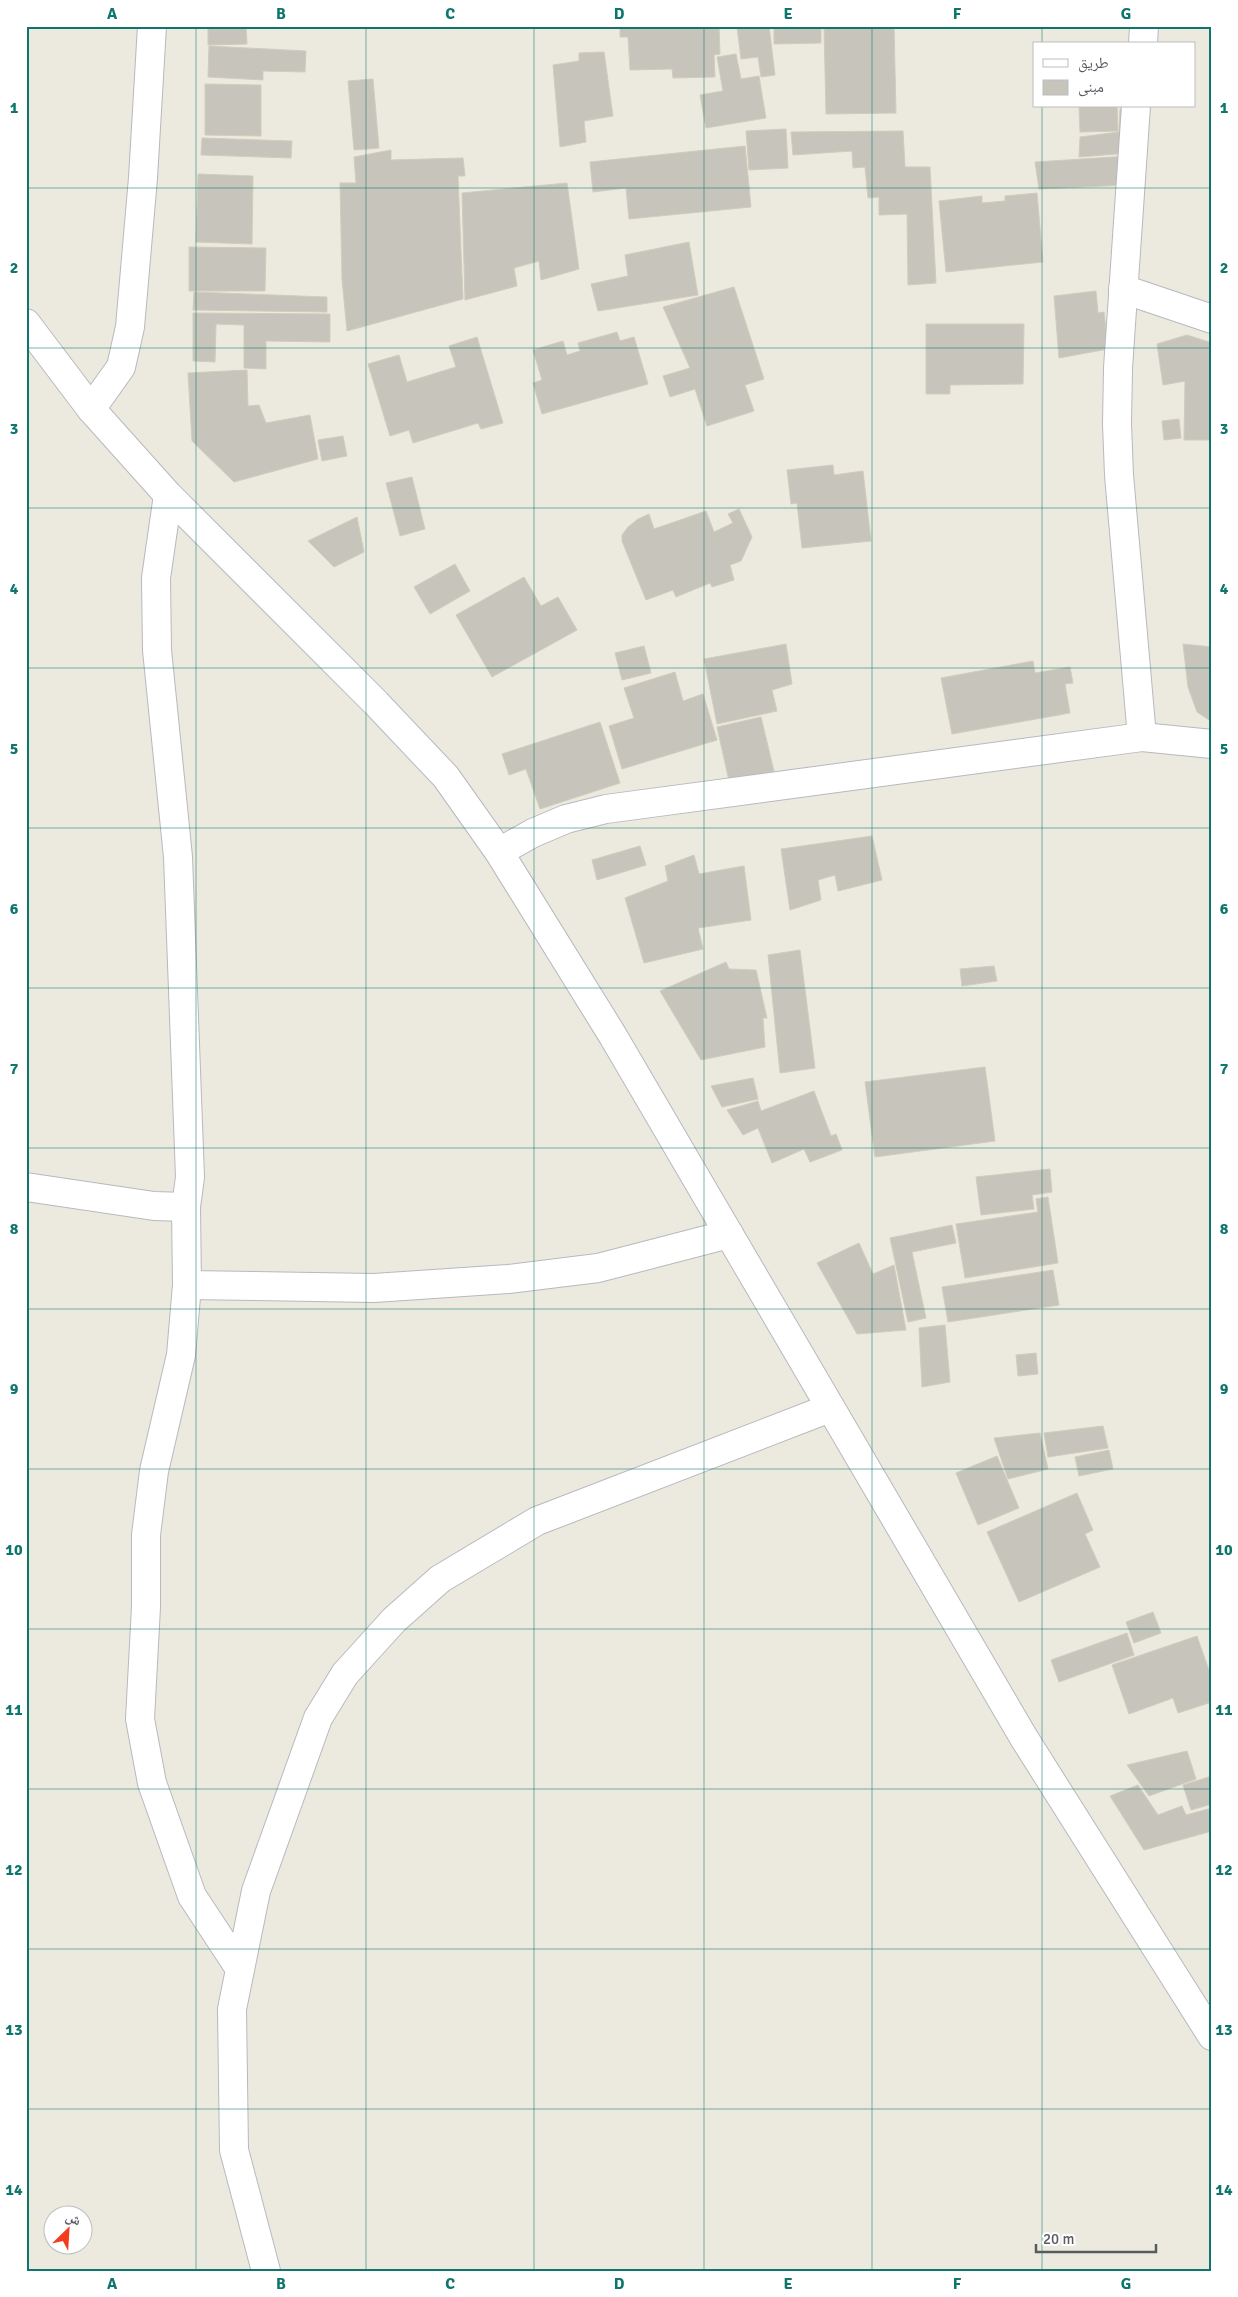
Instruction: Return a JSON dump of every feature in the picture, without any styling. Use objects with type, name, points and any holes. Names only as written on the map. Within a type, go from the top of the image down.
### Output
[{"type":"street","points":[[91,409],[121,367],[130,327],[143,178],[152,26]]},
{"type":"street","points":[[1143,42],[1144,26]]},
{"type":"street","points":[[1136,108],[1123,289],[1117,424],[1119,475],[1142,737]]},
{"type":"street","points":[[1123,289],[1212,319]]},
{"type":"street","points":[[26,323],[91,409],[168,495],[376,703],[446,777],[499,852],[557,943],[1024,1738],[1212,2036]]},
{"type":"street","points":[[168,495],[156,578],[157,650],[178,857],[190,1177],[186,1207],[187,1285],[181,1355],[154,1471],[146,1534],[146,1606],[140,1719],[152,1783],[192,1896],[240,1969]]},
{"type":"street","points":[[499,852],[534,833],[566,819],[606,809],[1142,737],[1212,744]]},
{"type":"street","points":[[26,1187],[154,1206],[186,1207]]},
{"type":"street","points":[[187,1285],[374,1288],[508,1279],[598,1268],[729,1234]]},
{"type":"street","points":[[266,2271],[234,2150],[232,2009],[256,1891],[318,1718],[345,1674],[394,1620],[440,1579],[537,1521],[830,1408]]},
{"type":"building","points":[[208,26],[246,26],[247,44],[208,45]]},
{"type":"building","points":[[620,26],[719,26],[720,54],[714,55],[715,77],[673,78],[672,69],[630,70],[628,37],[620,37]]},
{"type":"building","points":[[769,26],[775,75],[761,77],[758,57],[741,59],[737,27]]},
{"type":"building","points":[[774,26],[821,26],[821,43],[774,44]]},
{"type":"building","points":[[824,26],[894,26],[896,113],[826,114]]},
{"type":"building","points":[[209,46],[306,51],[305,72],[263,71],[263,80],[208,77]]},
{"type":"building","points":[[604,52],[613,116],[584,121],[586,142],[560,147],[553,65],[579,61],[579,53]]},
{"type":"building","points":[[736,54],[741,79],[759,76],[766,118],[706,128],[700,95],[723,91],[717,57]]},
{"type":"building","points":[[373,79],[379,148],[354,150],[348,81]]},
{"type":"building","points":[[205,84],[261,85],[261,136],[205,135]]},
{"type":"building","points":[[1079,108],[1117,108],[1118,131],[1080,132]]},
{"type":"building","points":[[1136,108],[1130,153],[1079,157],[1080,137],[1119,132],[1120,109]]},
{"type":"building","points":[[786,129],[788,168],[749,170],[746,131]]},
{"type":"building","points":[[903,131],[905,167],[930,167],[936,283],[908,285],[907,214],[879,215],[879,197],[868,198],[865,167],[853,168],[852,151],[793,155],[791,132]]},
{"type":"building","points":[[202,138],[292,141],[291,158],[201,155]]},
{"type":"building","points":[[745,146],[751,207],[629,219],[626,188],[593,192],[590,162]]},
{"type":"building","points":[[391,150],[391,160],[463,158],[465,176],[458,176],[463,299],[347,331],[342,279],[340,183],[356,183],[354,157]]},
{"type":"building","points":[[1129,156],[1127,185],[1039,189],[1035,162]]},
{"type":"building","points":[[198,174],[253,176],[252,244],[196,242]]},
{"type":"building","points":[[567,183],[579,269],[541,280],[539,261],[514,268],[517,286],[465,300],[462,193]]},
{"type":"building","points":[[1037,193],[1043,262],[946,272],[939,201],[982,196],[982,203],[1005,201],[1005,196]]},
{"type":"building","points":[[689,242],[698,295],[598,311],[591,284],[628,276],[625,255]]},
{"type":"building","points":[[189,247],[266,248],[265,291],[189,291]]},
{"type":"building","points":[[734,287],[764,379],[745,385],[754,411],[707,426],[695,389],[670,397],[663,376],[690,368],[663,307]]},
{"type":"building","points":[[1096,291],[1098,313],[1104,312],[1108,349],[1059,358],[1054,296]]},
{"type":"building","points":[[194,292],[327,297],[327,312],[193,310]]},
{"type":"building","points":[[193,313],[330,314],[330,342],[266,341],[266,369],[244,368],[244,325],[216,324],[215,362],[193,361]]},
{"type":"building","points":[[926,324],[1024,324],[1023,384],[950,385],[950,394],[926,394]]},
{"type":"building","points":[[617,332],[620,341],[634,337],[648,384],[542,414],[533,383],[542,380],[533,350],[563,341],[567,355],[580,351],[578,343]]},
{"type":"building","points":[[1187,335],[1212,343],[1212,440],[1184,440],[1185,381],[1163,385],[1157,344]]},
{"type":"building","points":[[477,337],[503,423],[481,429],[478,423],[413,443],[409,430],[390,436],[368,364],[399,355],[407,382],[456,367],[449,346]]},
{"type":"building","points":[[247,370],[248,406],[259,405],[266,423],[310,415],[318,459],[234,482],[192,441],[188,373]]},
{"type":"building","points":[[1179,419],[1181,438],[1164,440],[1162,421]]},
{"type":"building","points":[[343,436],[347,456],[322,461],[318,440]]},
{"type":"building","points":[[833,465],[834,475],[863,471],[871,541],[802,548],[797,503],[791,504],[787,470]]},
{"type":"building","points":[[412,477],[425,529],[400,536],[386,483]]},
{"type":"building","points":[[739,509],[752,537],[741,561],[730,565],[734,580],[712,587],[710,583],[676,597],[673,590],[646,600],[622,541],[622,535],[628,527],[638,519],[649,514],[654,529],[706,511],[714,532],[733,523],[728,514]]},
{"type":"building","points":[[357,517],[364,552],[334,567],[308,541]]},
{"type":"building","points":[[455,564],[470,591],[430,614],[414,587]]},
{"type":"building","points":[[524,577],[541,606],[558,597],[577,630],[492,677],[456,615]]},
{"type":"building","points":[[786,644],[792,684],[772,690],[777,711],[717,724],[704,659]]},
{"type":"building","points":[[1183,644],[1212,647],[1212,722],[1197,712],[1188,687]]},
{"type":"building","points":[[644,646],[651,673],[622,680],[615,653]]},
{"type":"building","points":[[1033,661],[1035,673],[1070,667],[1073,683],[1065,684],[1070,713],[952,734],[941,678]]},
{"type":"building","points":[[675,672],[683,701],[703,694],[717,740],[622,769],[609,726],[634,718],[624,688]]},
{"type":"building","points":[[761,717],[774,771],[729,781],[717,727]]},
{"type":"building","points":[[600,722],[620,783],[540,809],[526,769],[509,775],[502,754]]},
{"type":"building","points":[[872,836],[882,880],[838,891],[835,875],[818,880],[821,900],[790,910],[781,849]]},
{"type":"building","points":[[640,846],[646,865],[597,880],[592,860]]},
{"type":"building","points":[[694,855],[699,874],[744,866],[751,920],[698,928],[703,949],[644,963],[625,898],[668,881],[665,866]]},
{"type":"building","points":[[800,950],[815,1068],[780,1073],[768,955]]},
{"type":"building","points":[[726,962],[729,969],[756,970],[767,1018],[763,1018],[765,1047],[701,1060],[660,991]]},
{"type":"building","points":[[994,966],[997,981],[962,986],[960,969]]},
{"type":"building","points":[[985,1067],[995,1141],[875,1157],[865,1082]]},
{"type":"building","points":[[753,1078],[758,1099],[722,1107],[711,1086]]},
{"type":"building","points":[[814,1091],[831,1136],[836,1134],[842,1150],[810,1162],[804,1149],[772,1163],[758,1128],[743,1135],[727,1110],[758,1101],[761,1111]]},
{"type":"building","points":[[1050,1169],[1052,1192],[1032,1195],[1034,1209],[981,1215],[976,1177]]},
{"type":"building","points":[[1048,1197],[1058,1263],[965,1278],[956,1224],[1038,1212],[1036,1199]]},
{"type":"building","points":[[952,1225],[956,1243],[912,1252],[926,1318],[908,1322],[890,1238]]},
{"type":"building","points":[[859,1243],[873,1274],[894,1265],[906,1330],[857,1334],[817,1263]]},
{"type":"building","points":[[1053,1270],[1059,1305],[948,1322],[942,1287]]},
{"type":"building","points":[[945,1325],[950,1382],[922,1387],[919,1328]]},
{"type":"building","points":[[1036,1353],[1038,1374],[1018,1376],[1016,1355]]},
{"type":"building","points":[[1103,1426],[1108,1448],[1048,1457],[1044,1433]]},
{"type":"building","points":[[1040,1433],[1048,1469],[1008,1479],[994,1438]]},
{"type":"building","points":[[1109,1450],[1113,1469],[1079,1476],[1075,1457]]},
{"type":"building","points":[[997,1456],[1019,1508],[978,1525],[956,1473]]},
{"type":"building","points":[[1077,1493],[1093,1530],[1085,1534],[1100,1567],[1019,1602],[987,1532]]},
{"type":"building","points":[[1153,1612],[1161,1633],[1134,1643],[1126,1622]]},
{"type":"building","points":[[1127,1633],[1134,1655],[1059,1682],[1051,1660]]},
{"type":"building","points":[[1197,1636],[1212,1679],[1212,1702],[1178,1713],[1173,1698],[1129,1714],[1112,1665]]},
{"type":"building","points":[[1187,1751],[1196,1779],[1149,1796],[1127,1765]]},
{"type":"building","points":[[1212,1776],[1212,1804],[1191,1810],[1183,1785]]},
{"type":"building","points":[[1138,1785],[1158,1815],[1182,1806],[1186,1815],[1212,1808],[1212,1831],[1144,1850],[1110,1796]]}]
